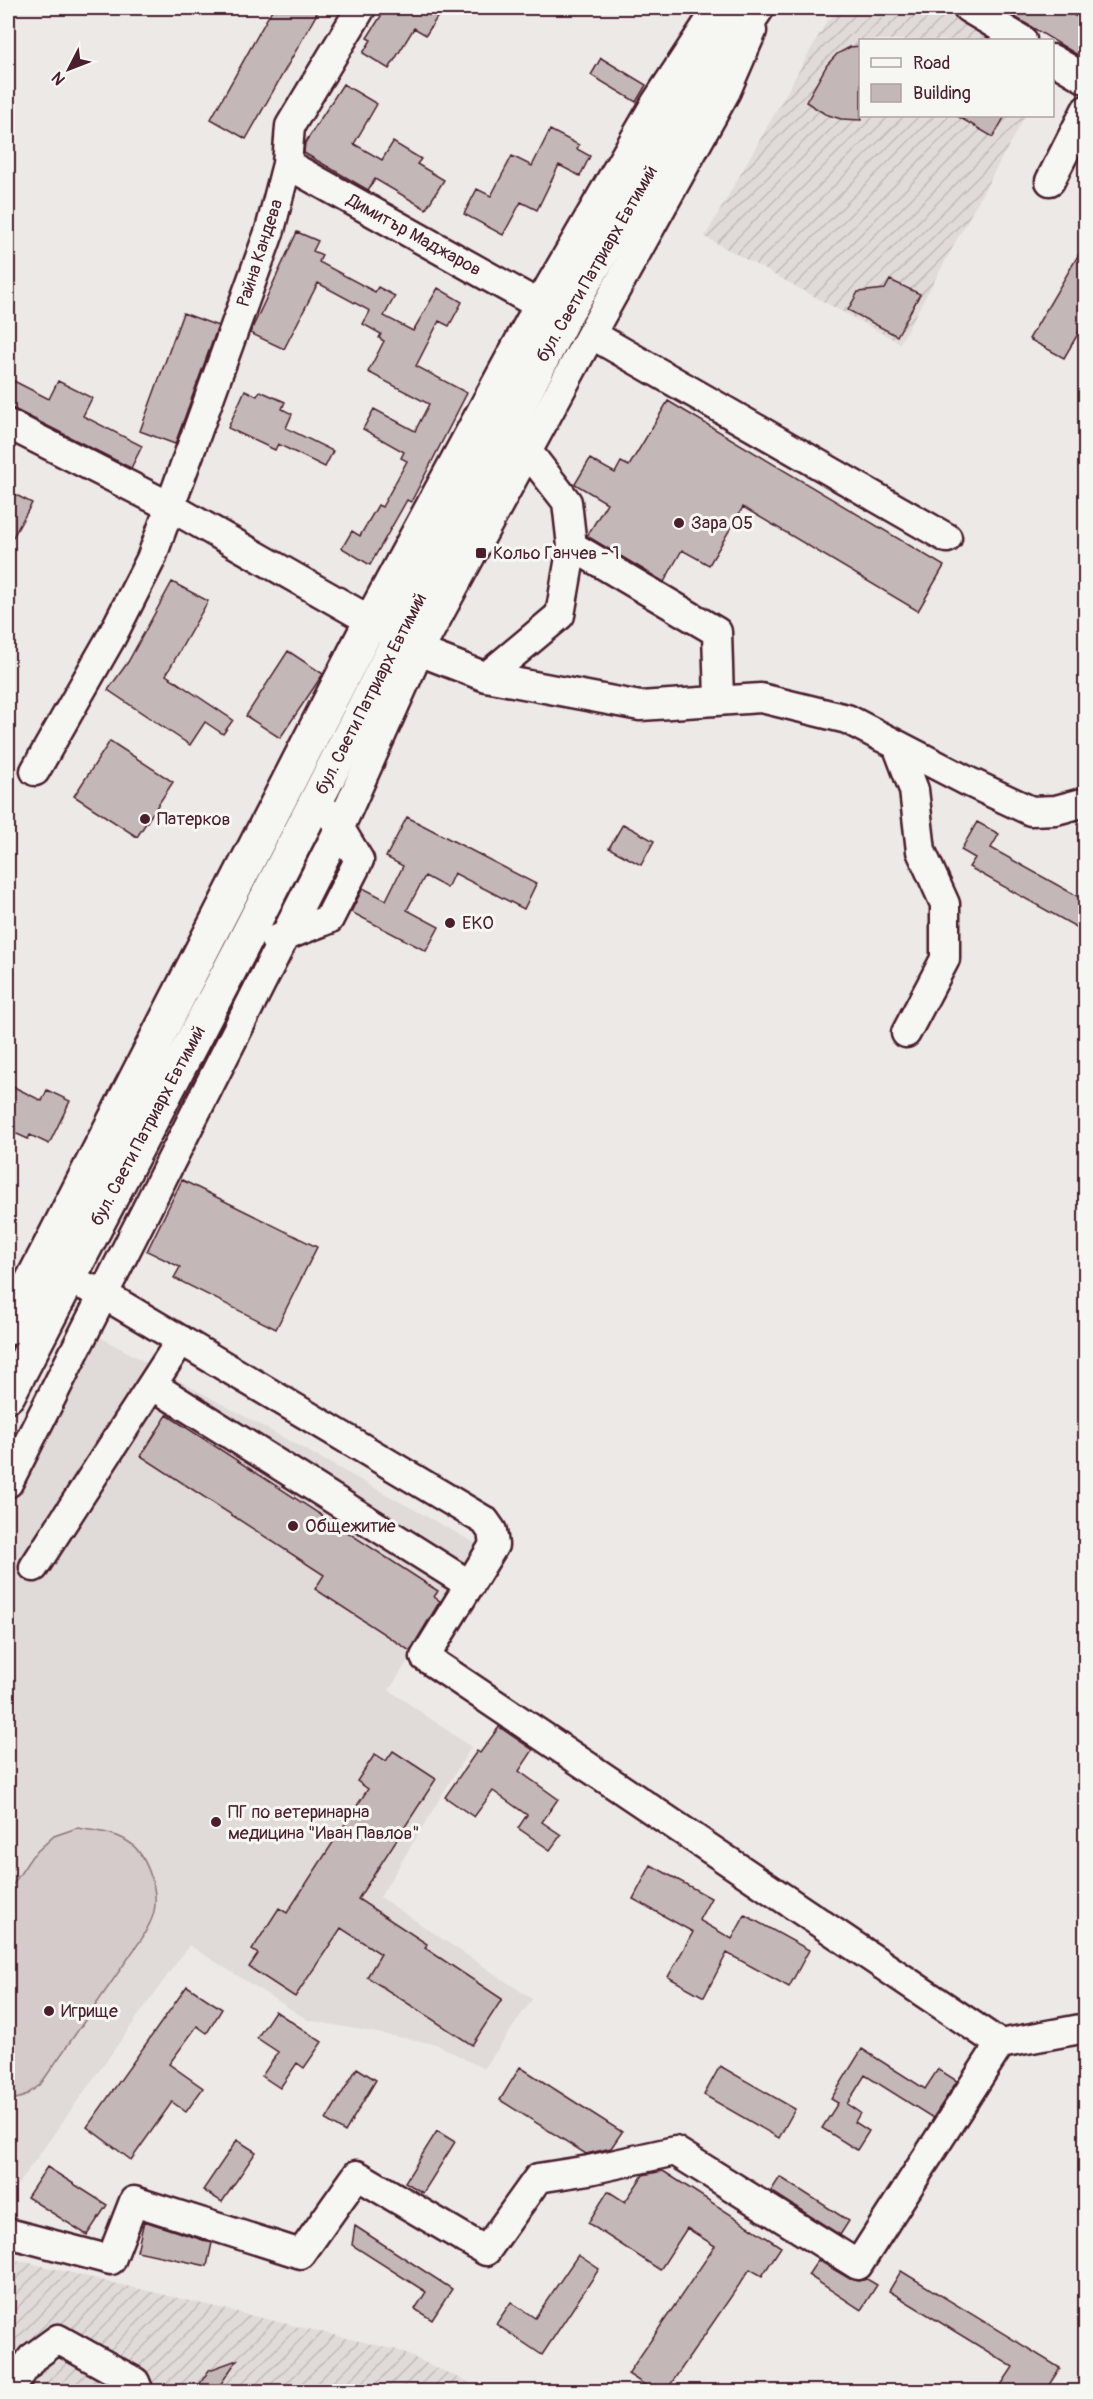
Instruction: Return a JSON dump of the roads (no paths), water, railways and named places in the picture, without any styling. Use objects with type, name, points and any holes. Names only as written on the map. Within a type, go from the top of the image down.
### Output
[{"type":"main road","name":"бул. Свети Патриарх Евтимий","points":[[8,1328],[371,621],[541,306],[658,104],[721,8]]},
{"type":"main road","name":"бул. Свети Патриарх Евтимий","points":[[8,1395],[318,796],[410,645],[563,318],[682,117],[757,8]]},
{"type":"street","name":"Райна Кандева","points":[[35,771],[112,636],[151,559],[267,240],[287,164],[290,126],[361,8]]},
{"type":"street","points":[[8,1483],[340,827],[410,645],[529,453],[591,334],[726,91],[762,8]]},
{"type":"street","points":[[968,8],[1020,39]]},
{"type":"street","points":[[1054,60],[1086,79]]},
{"type":"street","points":[[1050,182],[1086,110]]},
{"type":"street","name":"Димитър Маджаров","points":[[287,164],[541,306]]},
{"type":"street","points":[[591,334],[946,538]]},
{"type":"street","points":[[8,424],[169,506],[410,645],[486,677],[640,706],[761,698],[847,719],[1030,811],[1056,810],[1086,802]]},
{"type":"street","points":[[486,677],[560,615],[572,546],[567,502],[529,453]]},
{"type":"street","points":[[572,546],[717,632],[719,700]]},
{"type":"street","points":[[897,745],[914,790],[921,851],[945,904],[945,959],[906,1034]]},
{"type":"street","points":[[318,796],[340,827]]},
{"type":"street","points":[[239,952],[283,937]]},
{"type":"street","points":[[68,1279],[103,1294],[485,1521],[492,1532],[494,1545],[425,1658],[1000,2044],[1086,2028]]},
{"type":"street","points":[[34,1568],[181,1340]]},
{"type":"street","points":[[152,1385],[470,1585]]},
{"type":"street","points":[[8,2233],[111,2260],[134,2201],[301,2254],[357,2175],[486,2251],[538,2178],[589,2170],[675,2151],[858,2265],[1000,2044]]},
{"type":"street","points":[[8,2391],[32,2358],[58,2339],[135,2382],[139,2391]]},
{"type":"place","name":"Зара 05","points":[[679,523]]},
{"type":"place","name":"Кольо Ганчев - 1","points":[[481,553]]},
{"type":"place","name":"Патерков","points":[[145,819]]},
{"type":"place","name":"EKO","points":[[450,923]]},
{"type":"place","name":"Общежитие","points":[[293,1526]]},
{"type":"place","name":"ПГ по ветеринарна медицина \"Иван Павлов\"","points":[[216,1822]]},
{"type":"place","name":"Игрище","points":[[49,2011]]}]
